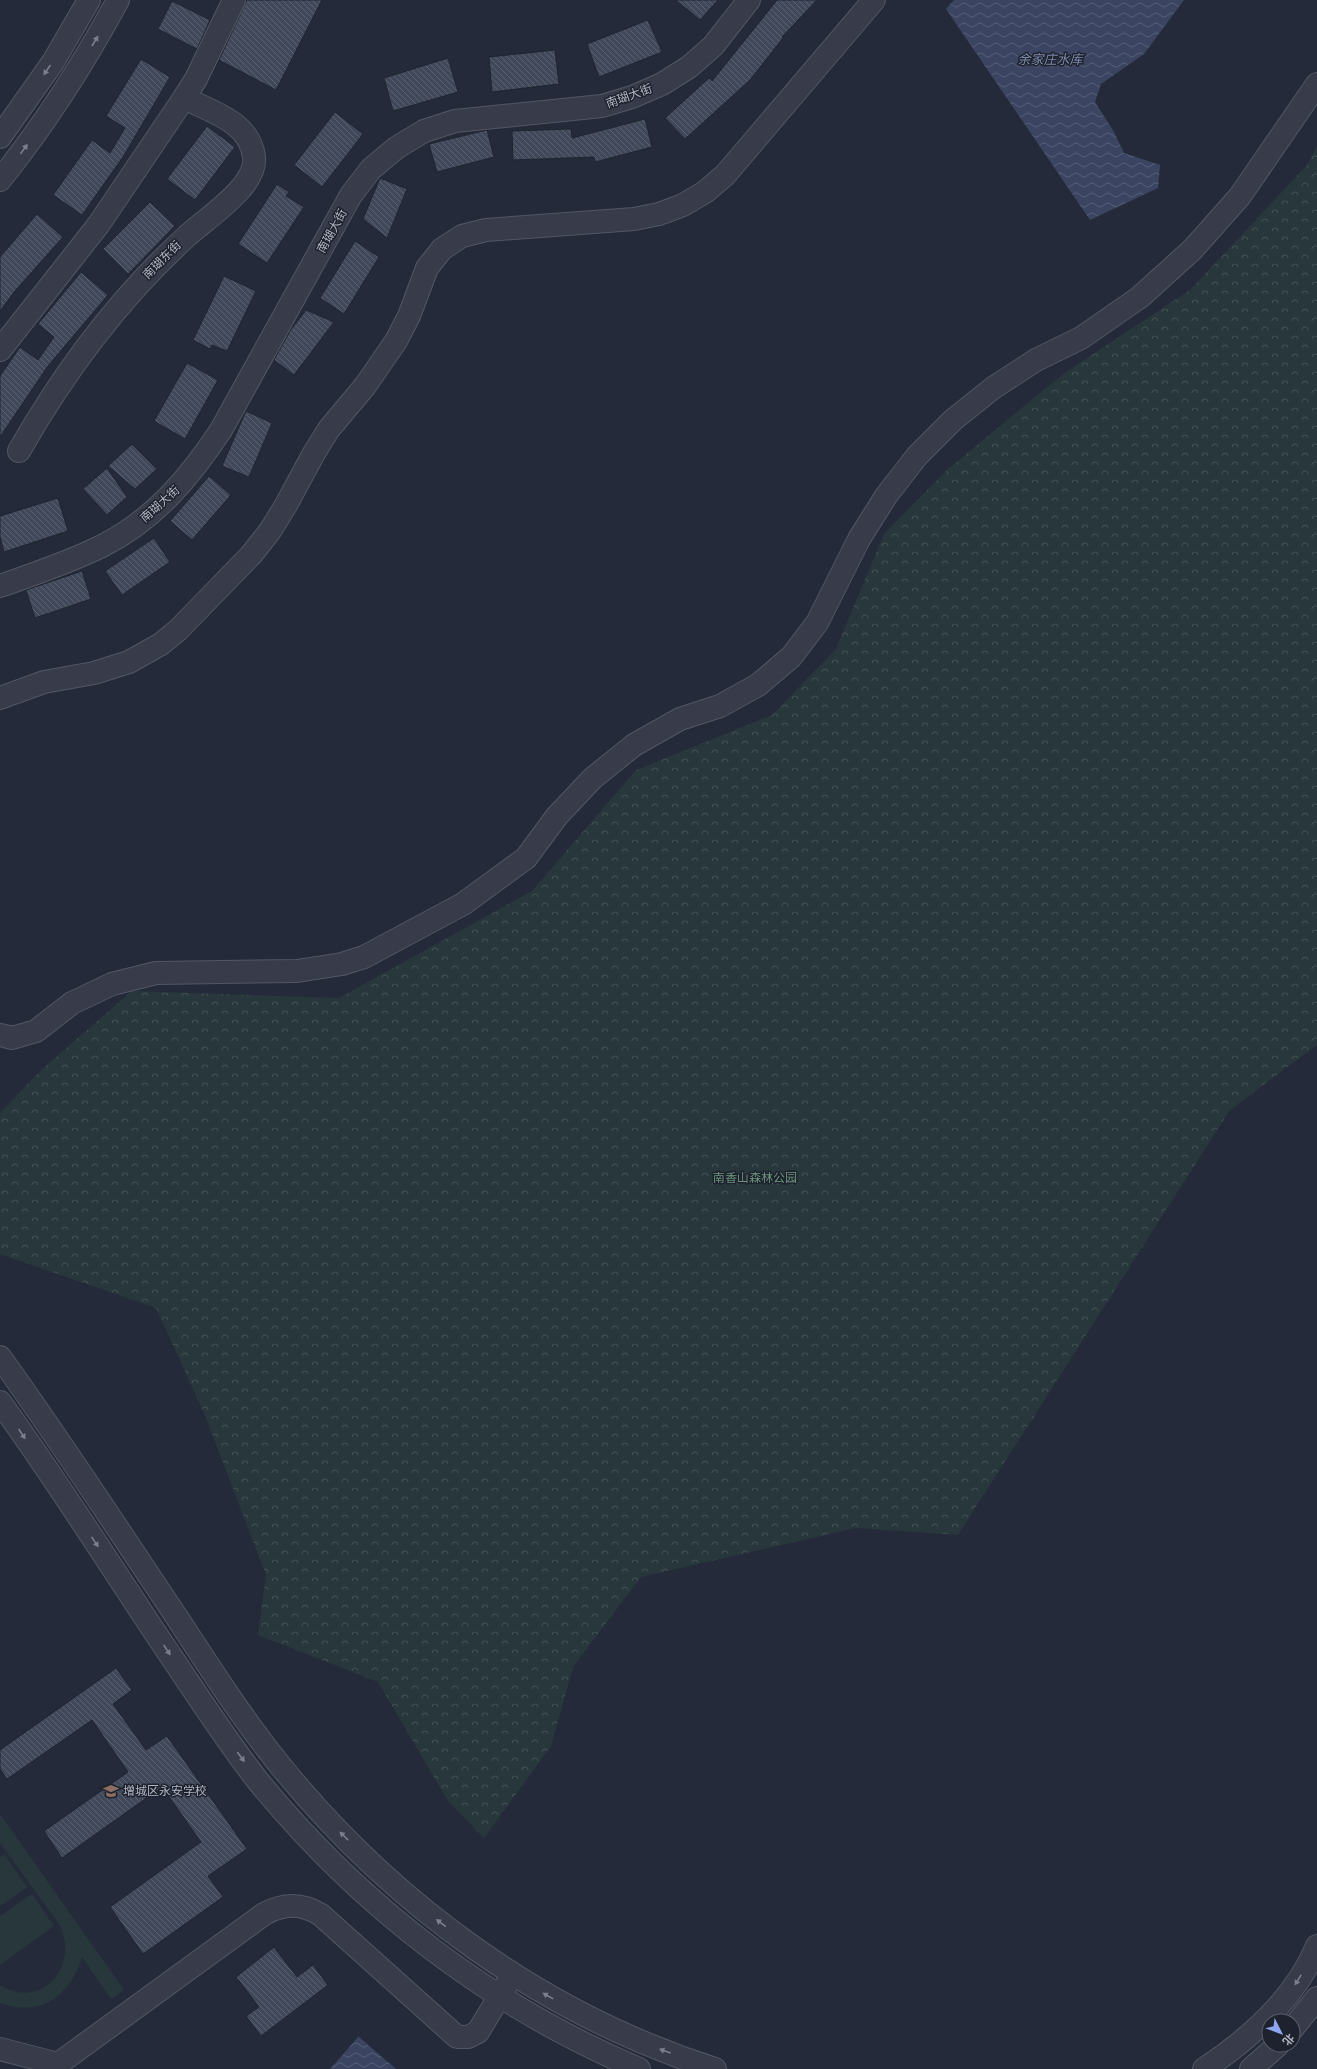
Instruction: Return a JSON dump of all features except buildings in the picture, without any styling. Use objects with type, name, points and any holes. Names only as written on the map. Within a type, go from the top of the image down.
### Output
[{"type":"street","points":[[0,137],[52,62],[88,0]]},
{"type":"street","points":[[0,180],[45,120],[74,76],[118,0]]},
{"type":"street","points":[[0,350],[100,224],[196,79],[234,0]]},
{"type":"street","name":"南瑚大街","points":[[0,586],[65,562],[103,545],[139,523],[170,496],[198,465],[221,430],[351,195],[371,169],[396,148],[424,132],[455,121],[570,111],[602,106],[632,97],[662,84],[689,67],[713,46],[749,0]]},
{"type":"street","points":[[0,698],[44,682],[94,673],[129,662],[161,644],[194,615],[251,556],[270,531],[286,505],[314,452],[329,429],[365,386],[396,341],[409,316],[427,268],[442,249],[462,236],[486,230],[634,219],[659,214],[683,205],[705,192],[725,175],[874,0]]},
{"type":"street","points":[[0,1035],[12,1038],[36,1031],[72,1003],[112,984],[156,973],[297,971],[342,964],[364,957],[463,904],[526,858],[557,816],[593,778],[634,745],[680,719],[720,706],[758,685],[790,656],[817,623],[859,539],[882,502],[918,456],[953,420],[993,388],[1036,360],[1081,338],[1140,297],[1193,249],[1240,196],[1317,84]]},
{"type":"street","name":"南瑚东街","points":[[19,451],[63,379],[114,312],[171,250],[234,195],[249,179],[254,158],[249,138],[234,122],[184,98]]},
{"type":"street","points":[[0,1357],[236,1707],[278,1764],[324,1817],[374,1866],[427,1912],[483,1955],[542,1993],[579,2013],[631,2037],[703,2067]]},
{"type":"street","points":[[0,1402],[215,1722],[258,1780],[305,1834],[356,1886],[410,1933],[468,1976],[567,2036],[638,2069]]},
{"type":"street","points":[[0,2049],[57,2066],[264,1914],[284,1906],[305,1906],[321,1915],[457,2037],[468,2037],[478,2032],[513,1974]]},
{"type":"street","points":[[1204,2069],[1233,2050],[1264,2022],[1291,1990],[1317,1946]]},
{"type":"street","points":[[1301,2018],[1317,1998]]},
{"type":"street","points":[[1251,2069],[1269,2053]]},
{"type":"green space","name":"南香山森林公园","points":[[1317,146],[1317,1045],[1230,1110],[958,1535],[856,1528],[641,1577],[573,1667],[551,1746],[484,1838],[448,1801],[378,1682],[258,1635],[266,1575],[204,1413],[156,1308],[0,1254],[0,1113],[40,1071],[132,991],[339,998],[532,891],[636,770],[772,715],[836,649],[884,534],[948,469],[1063,374],[1190,290],[1307,165]]},
{"type":"green space","points":[[0,1814],[124,1990],[111,1999],[82,1957],[77,1971],[70,1983],[62,1993],[52,2000],[41,2005],[28,2008],[15,2007],[0,2003],[0,1985],[15,1992],[30,1992],[42,1988],[53,1980],[61,1969],[65,1955],[64,1940],[59,1924],[0,1843]]},
{"type":"green space","points":[[4,1854],[27,1887],[0,1906],[0,1857]]},
{"type":"green space","points":[[32,1894],[54,1926],[0,1965],[0,1916]]},
{"type":"water","name":"余家庄水库","points":[[954,0],[1184,0],[1144,54],[1101,84],[1095,102],[1114,132],[1124,153],[1160,165],[1158,188],[1090,220],[946,9]]},
{"type":"water","points":[[359,2037],[396,2069],[330,2069]]},
{"type":"place","name":"增城区永安学校","points":[[111,1791]]}]
